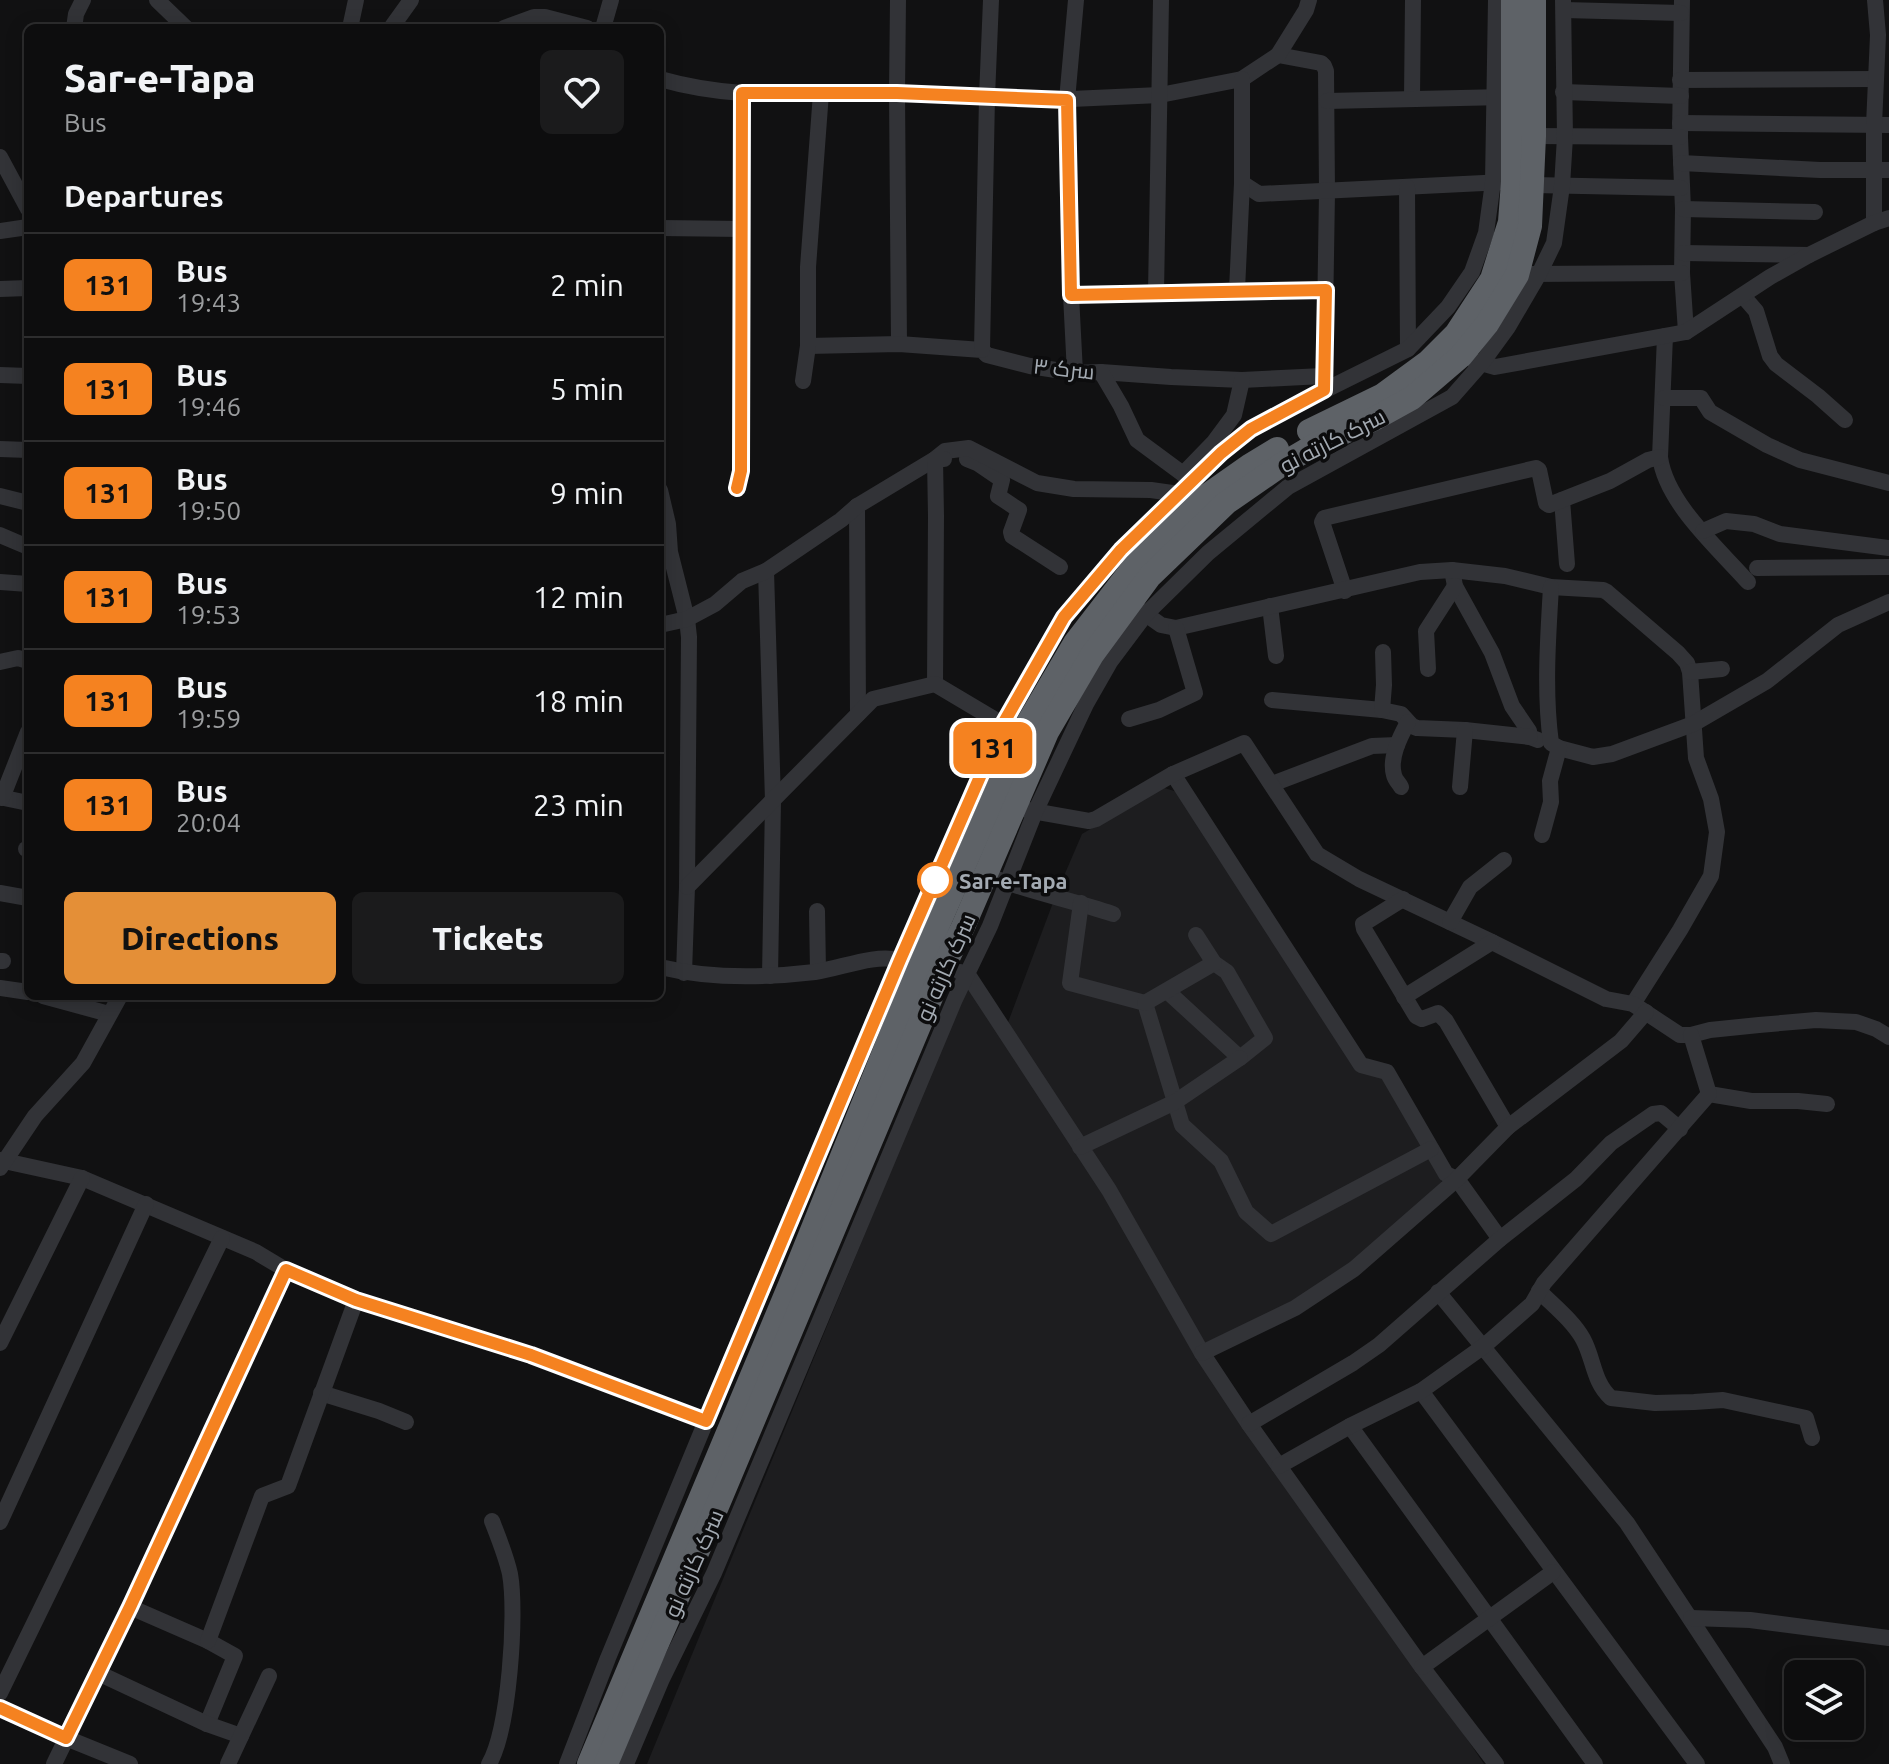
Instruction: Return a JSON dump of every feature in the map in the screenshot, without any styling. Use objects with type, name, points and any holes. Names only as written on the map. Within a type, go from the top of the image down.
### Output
[{"type":"highway","name":"سرک کارته نو","points":[[606,1764],[636,1670],[700,1522],[879,1038],[909,991],[1012,729],[1083,649],[1185,513],[1188,488],[1249,466],[1300,436],[1383,395],[1428,362],[1456,334],[1492,279],[1510,222],[1513,183],[1513,0]]},
{"type":"highway","name":"سرک کارته نو","points":[[700,1522],[956,970],[963,927],[996,878],[1025,809],[1047,732],[1083,649],[1138,608],[1143,570],[1226,503],[1315,445],[1374,419],[1471,360],[1487,324],[1528,274],[1530,226],[1513,183],[1534,136],[1514,97],[1534,0]]},
{"type":"highway","points":[[589,1764],[636,1670]]},
{"type":"street","points":[[75,24],[83,0]]},
{"type":"street","points":[[157,0],[182,24]]},
{"type":"street","points":[[351,24],[356,0]]},
{"type":"street","points":[[394,24],[411,0]]},
{"type":"street","points":[[540,0],[541,21]]},
{"type":"street","points":[[604,24],[611,0]]},
{"type":"street","points":[[898,0],[899,344]]},
{"type":"street","points":[[982,350],[991,0]]},
{"type":"street","points":[[1075,373],[1067,100],[1076,0]]},
{"type":"street","points":[[1156,293],[1161,0]]},
{"type":"street","points":[[664,80],[718,92],[742,93],[897,93],[1067,100],[1160,95],[1242,79],[1278,55],[1309,0]]},
{"type":"street","points":[[1412,98],[1413,0]]},
{"type":"street","points":[[1327,101],[1514,97],[1496,0]]},
{"type":"street","points":[[1875,0],[1884,35],[1875,79],[1882,125],[1882,220],[1770,277],[1686,332],[1495,367],[1471,360],[1452,397],[1288,487],[1138,608],[1025,809],[1089,821],[1096,819],[1173,774],[1244,743],[1317,854],[1359,879],[1606,999],[1640,1008],[1680,1035],[1816,1020],[1856,1022],[1889,1037]]},
{"type":"street","points":[[1528,274],[1554,243],[1562,186],[1565,137],[1564,5],[1682,7],[1680,130],[1686,332]]},
{"type":"street","points":[[1278,55],[1321,63],[1326,71],[1324,383]]},
{"type":"street","points":[[1237,290],[1242,183],[1242,79]]},
{"type":"street","points":[[1563,92],[1875,79]]},
{"type":"street","points":[[737,488],[741,471],[742,93]]},
{"type":"street","points":[[803,381],[808,346],[808,267],[821,93]]},
{"type":"street","points":[[1534,136],[1882,125]]},
{"type":"street","points":[[0,157],[24,202]]},
{"type":"street","points":[[1681,163],[1881,171]]},
{"type":"street","points":[[1242,183],[1259,194],[1513,183],[1681,188]]},
{"type":"street","points":[[626,1764],[636,1670],[706,1421],[879,1038],[900,960],[1064,617],[1121,550],[1221,453],[1251,429],[1324,383],[1408,349],[1448,307],[1472,272],[1486,233],[1513,183]]},
{"type":"street","points":[[1407,187],[1408,349]]},
{"type":"street","points":[[1683,209],[1815,212]]},
{"type":"street","points":[[0,231],[24,228]]},
{"type":"street","points":[[664,228],[742,229]]},
{"type":"street","points":[[1683,253],[1809,255]]},
{"type":"street","points":[[1528,274],[1682,273]]},
{"type":"street","points":[[0,289],[24,288]]},
{"type":"street","points":[[1071,295],[1326,290]]},
{"type":"street","points":[[1743,296],[1756,311],[1770,356],[1776,364],[1845,420]]},
{"type":"street","points":[[1665,336],[1662,473],[1679,506],[1703,531],[1753,575],[1889,567]]},
{"type":"street","name":"سرک ۳","points":[[808,346],[899,344],[982,350],[987,355],[1030,366],[1075,373],[1324,383]]},
{"type":"street","points":[[1101,372],[1137,440],[1188,488]]},
{"type":"street","points":[[0,375],[24,376]]},
{"type":"street","points":[[1188,488],[1214,442],[1234,415],[1242,380]]},
{"type":"street","points":[[1664,398],[1701,398],[1710,412],[1800,460],[1889,483]]},
{"type":"street","points":[[664,624],[687,619],[715,604],[742,581],[766,571],[857,506],[945,451],[969,448],[1037,483],[1074,489],[1188,488]]},
{"type":"street","points":[[0,449],[24,450]]},
{"type":"street","points":[[1345,591],[1322,522],[1324,518],[1536,468],[1547,504],[1610,481],[1648,460],[1660,457]]},
{"type":"street","points":[[935,459],[964,458],[1002,480],[998,496],[1019,510],[1012,536],[1060,567]]},
{"type":"street","points":[[935,459],[935,684]]},
{"type":"street","points":[[0,496],[24,502]]},
{"type":"street","points":[[1562,500],[1567,564]]},
{"type":"street","points":[[857,506],[858,714]]},
{"type":"street","points":[[664,507],[670,552],[687,619],[689,653],[684,973]]},
{"type":"street","points":[[1703,531],[1726,521],[1754,524],[1780,534],[1889,548]]},
{"type":"street","points":[[0,535],[24,545]]},
{"type":"street","points":[[766,571],[773,801],[770,976]]},
{"type":"street","points":[[1138,608],[1161,625],[1176,628],[1420,572],[1453,578],[1505,576],[1551,587],[1603,590],[1687,663],[1696,758],[1711,799],[1717,832],[1711,876],[1621,1041],[1508,1127],[1457,1179],[1354,1269],[1295,1308],[1202,1353]]},
{"type":"street","points":[[1428,669],[1426,631],[1453,578]]},
{"type":"street","points":[[1453,578],[1492,653],[1512,706],[1530,737]]},
{"type":"street","points":[[0,582],[24,584]]},
{"type":"street","points":[[1542,835],[1551,802],[1550,781],[1555,746],[1547,683],[1551,587]]},
{"type":"street","points":[[1272,700],[1382,710],[1401,714],[1417,728],[1530,737],[1593,757],[1622,750],[1693,724],[1767,681],[1838,625],[1889,602]]},
{"type":"street","points":[[1270,606],[1276,656]]},
{"type":"street","points":[[1129,719],[1159,710],[1195,693],[1176,628]]},
{"type":"street","points":[[1382,710],[1383,652]]},
{"type":"street","points":[[0,662],[24,660]]},
{"type":"street","points":[[1690,672],[1722,669]]},
{"type":"street","points":[[687,887],[873,699],[935,684],[1012,729]]},
{"type":"street","points":[[1401,787],[1394,775],[1397,745],[1408,722]]},
{"type":"street","points":[[1460,787],[1465,730]]},
{"type":"street","points":[[24,742],[1,798],[24,802]]},
{"type":"street","points":[[1272,784],[1372,746],[1397,745]]},
{"type":"street","points":[[1173,774],[1361,1065],[1387,1072],[1446,1174],[1457,1179],[1500,1239]]},
{"type":"street","points":[[1450,922],[1470,887],[1504,860]]},
{"type":"street","points":[[996,878],[1023,889],[1113,914]]},
{"type":"street","points":[[0,893],[24,897]]},
{"type":"street","points":[[1403,899],[1369,919],[1363,926],[1416,1016],[1420,1019],[1436,1013],[1441,1015],[1508,1127]]},
{"type":"street","points":[[1081,903],[1070,983],[1145,1003],[1214,963]]},
{"type":"street","points":[[817,911],[818,971]]},
{"type":"street","points":[[1080,1147],[1175,1102],[1265,1038],[1227,972],[1214,963],[1196,935]]},
{"type":"street","points":[[1404,997],[1492,942]]},
{"type":"street","points":[[664,968],[684,973],[770,976],[818,971],[885,957],[900,960]]},
{"type":"street","points":[[567,1764],[636,1670],[714,1573],[955,999],[956,970],[970,978],[1109,1190],[1202,1353],[1249,1424],[1422,1667],[1496,1764]]},
{"type":"street","points":[[0,988],[24,991]]},
{"type":"street","points":[[1167,991],[1240,1058]]},
{"type":"street","points":[[58,1000],[109,1014]]},
{"type":"street","points":[[118,1000],[83,1063],[35,1116],[2,1163],[82,1178],[256,1252],[286,1270],[356,1300],[531,1355],[706,1421]]},
{"type":"street","points":[[1145,1003],[1182,1125],[1221,1161],[1246,1212],[1271,1234],[1431,1149]]},
{"type":"street","points":[[1691,1035],[1709,1094]]},
{"type":"street","points":[[1709,1094],[1751,1101],[1827,1104]]},
{"type":"street","points":[[1279,1466],[1421,1391],[1484,1346],[1532,1304],[1544,1283],[1709,1094]]},
{"type":"street","points":[[1249,1424],[1379,1345],[1500,1239],[1576,1179],[1611,1143],[1653,1114],[1661,1113],[1680,1129]]},
{"type":"street","points":[[0,1343],[82,1178]]},
{"type":"street","points":[[0,1522],[146,1204]]},
{"type":"street","points":[[0,1693],[222,1238]]},
{"type":"street","points":[[54,1764],[286,1270]]},
{"type":"street","points":[[1539,1291],[1578,1330],[1586,1343],[1596,1376],[1611,1398],[1655,1403],[1723,1400],[1806,1418],[1812,1438]]},
{"type":"street","points":[[1438,1292],[1627,1523],[1775,1747],[1780,1763]]},
{"type":"street","points":[[208,1641],[262,1496],[288,1486],[356,1300]]},
{"type":"street","points":[[1421,1391],[1691,1762]]},
{"type":"street","points":[[321,1393],[406,1422]]},
{"type":"street","points":[[1350,1426],[1595,1764]]},
{"type":"street","points":[[489,1764],[495,1754],[502,1725],[513,1617],[508,1568],[492,1521]]},
{"type":"street","points":[[1422,1667],[1553,1572]]},
{"type":"street","points":[[130,1607],[235,1656],[207,1724]]},
{"type":"street","points":[[1691,1618],[1750,1620],[1889,1638]]},
{"type":"street","points":[[98,1673],[207,1724],[241,1736]]},
{"type":"street","points":[[228,1764],[269,1676]]},
{"type":"street","points":[[0,1708],[130,1764]]},
{"type":"shaded area","points":[[1161,787],[1181,793],[1360,1065],[1387,1072],[1443,1184],[1337,1274],[1271,1313],[1205,1343],[1309,1505],[1484,1764],[647,1764],[970,978],[1007,1025],[1082,834]]},
{"type":"bus line","name":"131","points":[[0,1708],[66,1738],[286,1270],[356,1300],[531,1355],[706,1421],[1003,724],[1064,617],[1121,550],[1221,453],[1251,429],[1324,390],[1326,290],[1071,295],[1067,100],[897,93],[742,93],[741,471],[737,488]]},
{"type":"place","name":"Sar-e-Tapa","points":[[935,880]]}]
